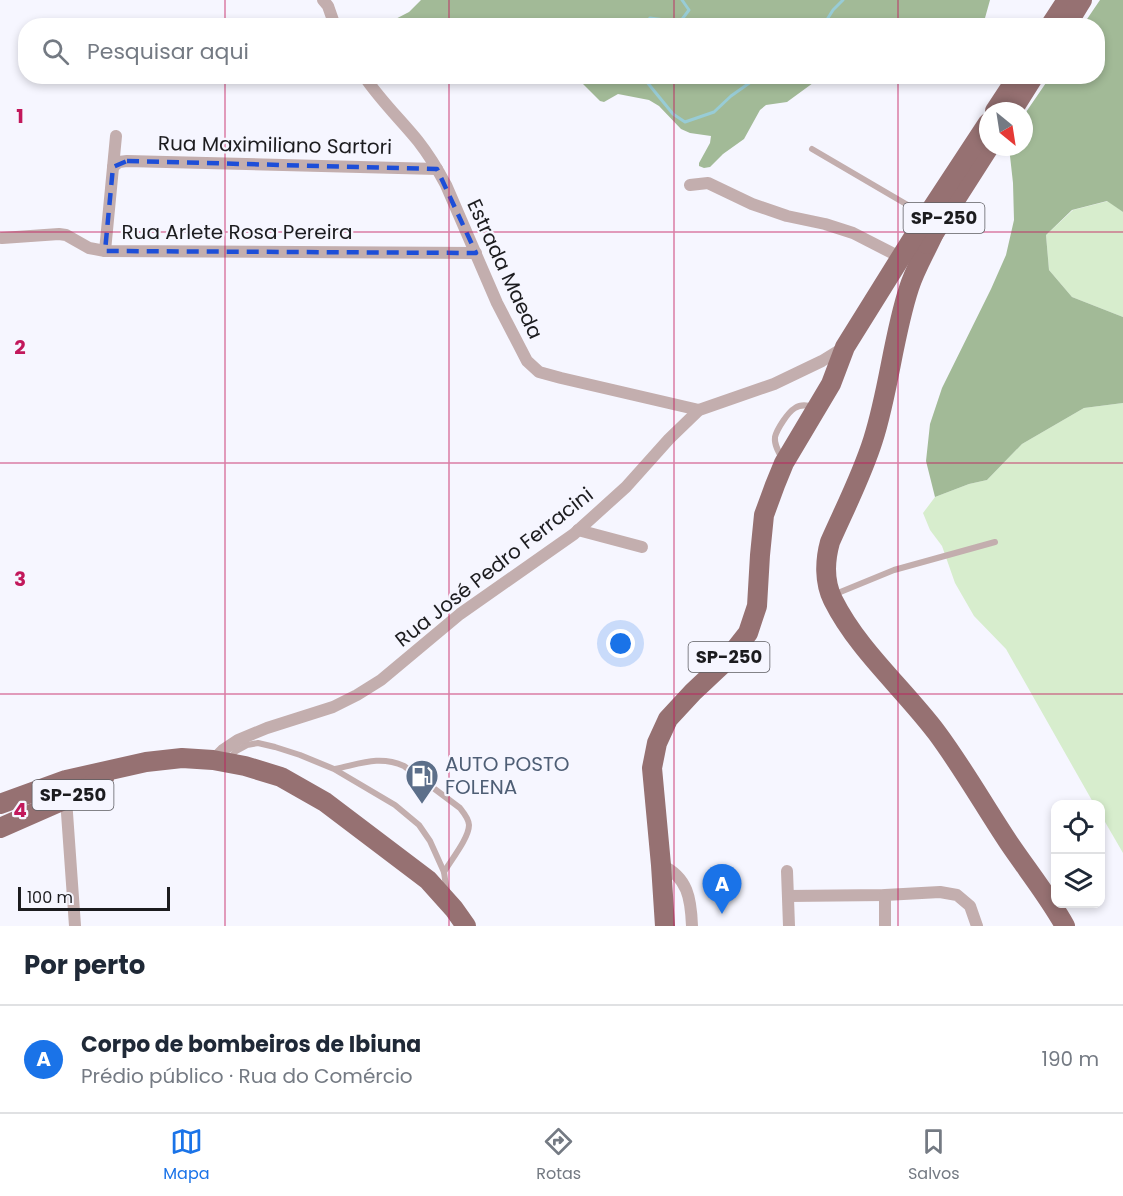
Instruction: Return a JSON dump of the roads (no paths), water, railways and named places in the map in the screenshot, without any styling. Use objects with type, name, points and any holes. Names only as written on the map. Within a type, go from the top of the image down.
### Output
[{"type":"main road","points":[[1055,18],[1067,0]]},
{"type":"main road","points":[[1071,18],[1082,0]]},
{"type":"main road","points":[[1002,102],[1013,84]]},
{"type":"main road","points":[[1018,102],[1029,84]]},
{"type":"main road","name":"SP-250","points":[[831,384],[851,359],[897,289],[946,188],[979,137]]},
{"type":"main road","name":"SP-250","points":[[665,926],[652,768],[657,743],[668,720],[693,692],[726,661],[748,633],[757,606],[764,515],[784,462],[831,384],[845,347],[900,257],[930,225],[982,156]]},
{"type":"main road","points":[[897,340],[897,289],[902,270],[946,188]]},
{"type":"main road","points":[[930,225],[910,286],[873,440],[827,553],[828,584],[831,596],[858,638],[937,733],[1055,907],[1065,926]]},
{"type":"main road","name":"SP-250","points":[[0,828],[66,799],[116,772],[146,762],[182,758],[245,765],[281,777],[325,802],[428,880],[458,916]]},
{"type":"main road","points":[[0,804],[66,780],[146,762]]},
{"type":"street","points":[[328,2],[333,18]]},
{"type":"street","name":"Estrada Maeda","points":[[369,84],[419,142],[437,168],[490,289],[527,361],[539,372],[699,410]]},
{"type":"street","points":[[105,251],[116,136]]},
{"type":"street","name":"Rua Maximiliano Sartori","points":[[113,167],[119,162],[127,161],[437,168]]},
{"type":"street","points":[[690,185],[708,183],[752,204],[787,216],[853,233],[900,257]]},
{"type":"street","name":"Rua Arlete Rosa Pereira","points":[[2,238],[59,234],[66,235],[89,248],[105,251],[476,253]]},
{"type":"street","name":"Rua José Pedro Ferracini","points":[[219,761],[223,750],[238,740],[267,728],[333,707],[381,680],[460,614],[578,530],[626,487],[699,410],[774,384],[845,347]]},
{"type":"street","points":[[578,530],[642,547]]},
{"type":"street","points":[[66,799],[75,926]]},
{"type":"street","points":[[661,865],[680,878],[688,893],[692,926]]},
{"type":"street","points":[[787,871],[789,926]]},
{"type":"street","points":[[788,896],[940,892],[957,895],[970,906],[977,926]]},
{"type":"street","points":[[885,895],[885,926]]},
{"type":"lane","points":[[812,149],[930,225]]},
{"type":"lane","points":[[831,596],[894,570],[994,542]]},
{"type":"lane","points":[[219,761],[247,745],[258,743],[300,755],[334,769],[395,805],[419,825],[430,841],[444,872],[458,916]]},
{"type":"lane","points":[[334,769],[375,761],[395,762],[404,766],[460,808],[467,817],[469,825],[466,835],[444,872]]},
{"type":"waterway","points":[[682,0],[689,10],[683,18]]},
{"type":"waterway","points":[[828,18],[843,0]]},
{"type":"waterway","points":[[649,84],[673,114],[685,122],[714,112],[748,84]]},
{"type":"place","name":"AUTO POSTO FOLENA","points":[[422,805]]},
{"type":"place","name":"Corpo de bombeiros de Ibiuna","points":[[722,914]]}]
